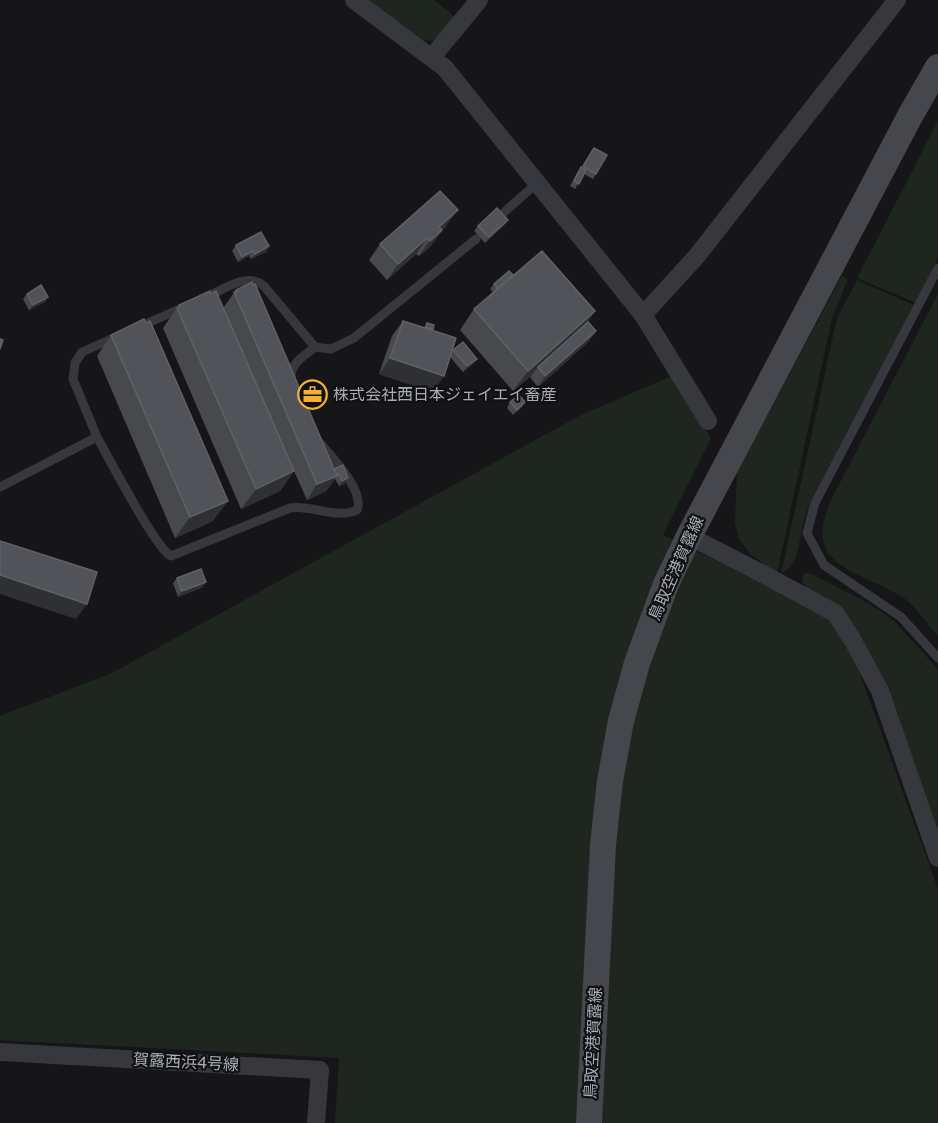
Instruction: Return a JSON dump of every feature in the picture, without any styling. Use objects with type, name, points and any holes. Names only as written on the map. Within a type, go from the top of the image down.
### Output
[{"type":"main road","name":"鳥取空港賀露線","points":[[589,1123],[603,845],[610,781],[621,721],[637,663],[666,584],[689,536],[938,67]]},
{"type":"street","points":[[354,0],[445,68],[643,315],[708,421]]},
{"type":"street","points":[[432,57],[478,0]]},
{"type":"street","points":[[643,315],[696,257],[897,0]]},
{"type":"street","points":[[689,536],[835,613],[852,639],[880,692],[938,858]]},
{"type":"street","name":"賀露西浜4号線","points":[[0,1052],[320,1070],[316,1123]]},
{"type":"lane","points":[[501,216],[536,184]]},
{"type":"lane","points":[[134,329],[248,279],[264,286],[315,347],[331,349],[354,338],[476,239]]},
{"type":"lane","points":[[938,268],[815,503],[807,533],[824,565],[902,617],[938,658]]},
{"type":"lane","points":[[123,333],[82,352],[75,363],[73,379],[97,437],[150,531],[164,551],[171,556],[290,508],[299,506],[345,513],[357,510],[359,500],[343,470],[315,439]]},
{"type":"lane","points":[[295,391],[291,371],[297,362],[315,347]]},
{"type":"lane","points":[[0,487],[97,437]]},
{"type":"shaded area","points":[[368,0],[434,0],[457,19],[441,38],[433,41],[421,40]]},
{"type":"shaded area","points":[[938,121],[938,258],[916,303],[857,278]]},
{"type":"shaded area","points":[[842,276],[848,279],[832,318],[777,573],[750,554],[738,537],[735,522],[737,472]]},
{"type":"shaded area","points":[[857,280],[914,305],[811,501],[795,558],[781,574],[837,318]]},
{"type":"shaded area","points":[[938,294],[938,636],[904,598],[840,564],[825,546],[823,534],[825,518],[832,498]]},
{"type":"shaded area","points":[[672,376],[711,438],[663,535],[801,601],[827,616],[839,632],[856,663],[938,889],[938,1123],[335,1123],[339,1058],[0,1040],[0,716],[112,673],[579,416]]},
{"type":"shaded area","points":[[806,573],[868,603],[893,620],[938,669],[938,834],[887,691],[806,588],[802,582]]},
{"type":"building","points":[[594,148],[607,155],[596,174],[583,166]]},
{"type":"building","points":[[581,167],[586,170],[579,184],[574,181]]},
{"type":"building","points":[[440,191],[458,210],[439,227],[442,230],[430,241],[427,238],[398,264],[380,244]]},
{"type":"building","points":[[497,208],[508,220],[489,237],[478,226]]},
{"type":"building","points":[[261,232],[269,246],[255,254],[253,251],[242,257],[236,245]]},
{"type":"building","points":[[542,251],[595,311],[528,371],[474,309]]},
{"type":"building","points":[[509,271],[513,275],[490,296],[498,288],[494,284]]},
{"type":"building","points":[[252,282],[253,285],[255,284],[337,476],[317,484],[234,292]]},
{"type":"building","points":[[41,285],[48,297],[33,305],[27,294]]},
{"type":"building","points":[[210,291],[211,294],[216,291],[294,471],[256,489],[177,308]]},
{"type":"building","points":[[144,319],[146,323],[150,321],[228,501],[190,517],[111,335]]},
{"type":"building","points":[[403,321],[456,338],[444,376],[390,358]]},
{"type":"building","points":[[588,322],[596,331],[545,376],[538,367]]},
{"type":"building","points":[[427,323],[434,325],[433,329],[426,327]]},
{"type":"building","points":[[463,342],[477,359],[467,366],[453,350]]},
{"type":"building","points":[[519,395],[525,402],[517,410],[510,402]]},
{"type":"building","points":[[343,465],[348,478],[342,481],[334,469]]},
{"type":"building","points":[[0,541],[97,572],[87,604],[0,575]]},
{"type":"building","points":[[201,569],[206,582],[182,591],[177,578]]},
{"type":"place","name":"株式会社西日本ジェイエイ畜産","points":[[312,394]]}]
